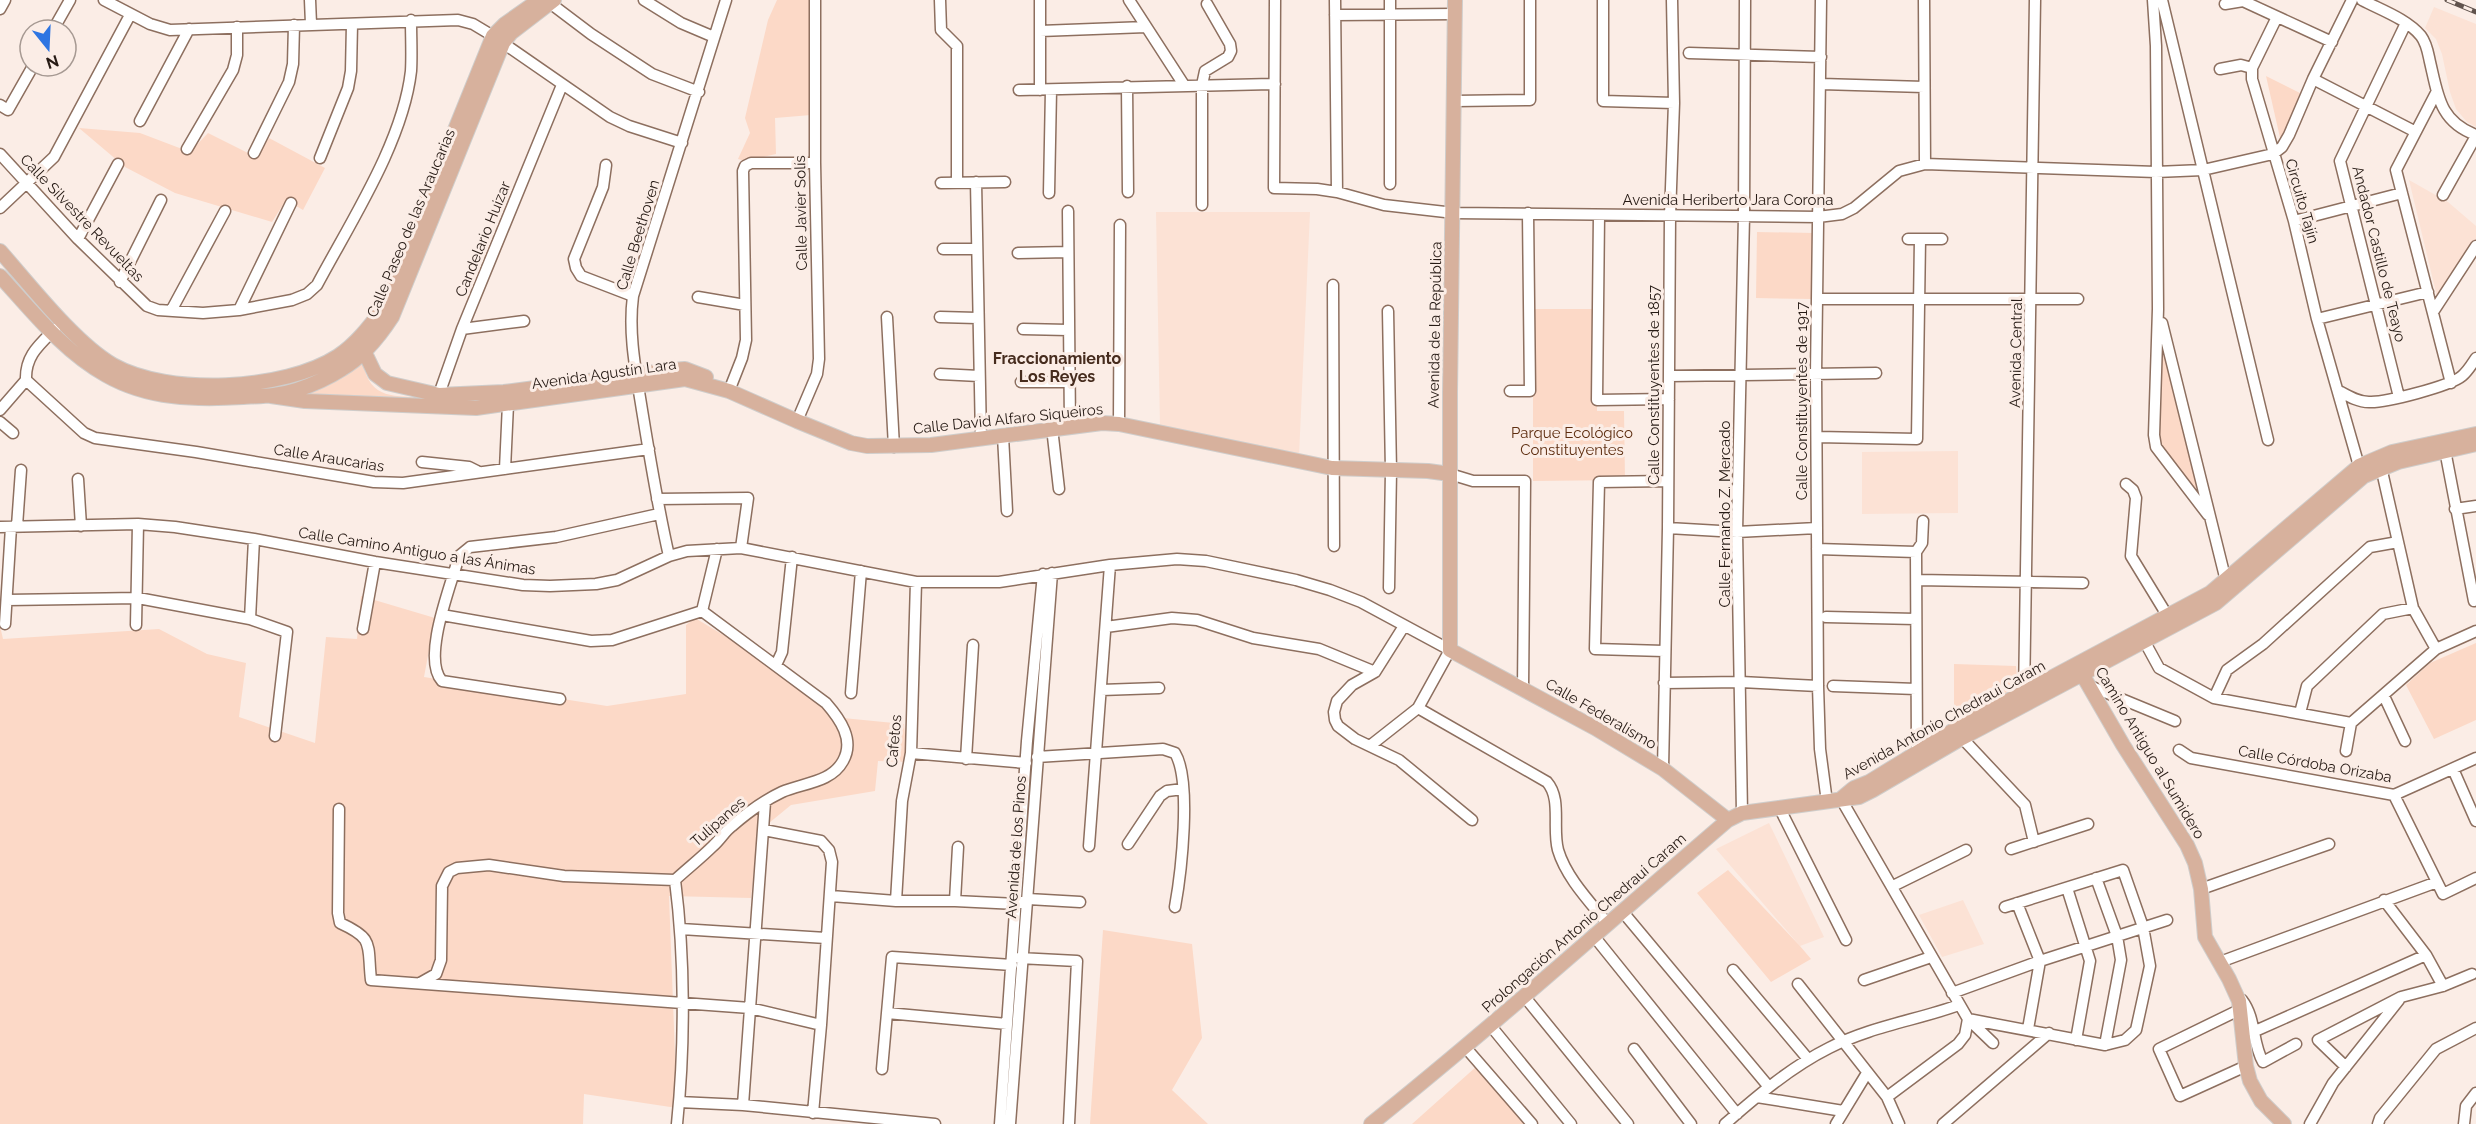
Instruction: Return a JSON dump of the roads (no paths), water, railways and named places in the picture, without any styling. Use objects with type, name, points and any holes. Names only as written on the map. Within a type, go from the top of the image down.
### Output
[{"type":"main road","name":"Calle Paseo de las Araucarias","points":[[0,276],[52,332],[84,361],[130,388],[159,395],[202,399],[271,396],[296,391],[344,369],[379,337],[392,317],[407,266],[498,39],[511,33],[548,1]]},
{"type":"main road","name":"Avenida de la República","points":[[1450,650],[1455,7]]},
{"type":"main road","name":"Calle Paseo de las Araucarias","points":[[0,252],[63,321],[103,358],[145,378],[162,383],[203,385],[267,381],[312,369],[338,356],[357,341],[382,310],[407,266]]},
{"type":"main road","name":"Avenida Agustín Lara","points":[[364,351],[375,375],[387,383],[437,401],[476,408],[638,381]]},
{"type":"main road","name":"Avenida Agustín Lara","points":[[271,396],[305,401],[437,401],[504,392],[685,379],[729,391]]},
{"type":"main road","name":"Calle David Alfaro Siqueiros","points":[[729,391],[797,421],[867,446],[894,447],[981,439],[1102,423],[1119,424],[1332,468],[1428,471],[1450,474]]},
{"type":"main road","name":"Avenida Antonio Chedraui Caram","points":[[1841,798],[1854,788],[1869,782],[1917,752],[2024,700],[2083,675],[2167,615],[2210,593],[2228,587],[2364,476],[2381,467],[2476,434]]},
{"type":"main road","name":"Avenida Antonio Chedraui Caram","points":[[2141,635],[2216,603],[2228,587],[2359,466],[2392,452],[2476,444]]},
{"type":"main road","name":"Calle Federalismo","points":[[1450,650],[1595,728],[1663,769],[1728,820]]},
{"type":"main road","name":"Camino Antiguo al Sumidero","points":[[2083,675],[2123,745],[2187,845],[2195,863],[2201,889],[2205,937],[2236,993],[2241,1009],[2246,1066],[2255,1092],[2284,1124]]},
{"type":"main road","name":"Avenida Antonio Chedraui Caram","points":[[1841,798],[1859,797],[1873,790],[2024,700]]},
{"type":"main road","name":"Prolongación Antonio Chedraui Caram","points":[[1371,1124],[1466,1048],[1593,935],[1728,820],[1742,813],[1827,802],[1841,798]]},
{"type":"street","points":[[0,9],[5,0]]},
{"type":"street","points":[[60,18],[70,0]]},
{"type":"street","points":[[310,0],[311,24]]},
{"type":"street","points":[[644,0],[681,23],[714,37]]},
{"type":"street","name":"Calle Beethoven","points":[[669,556],[659,514],[630,331],[633,296],[699,92],[726,0]]},
{"type":"street","name":"Calle Javier Solís","points":[[797,421],[817,374],[819,359],[814,163],[815,0]]},
{"type":"street","points":[[940,0],[941,30],[957,46],[957,183]]},
{"type":"street","points":[[1040,0],[1048,193]]},
{"type":"street","points":[[1129,0],[1184,85]]},
{"type":"street","points":[[1019,90],[1275,84],[1275,0]]},
{"type":"street","points":[[1335,0],[1337,192]]},
{"type":"street","points":[[1390,0],[1390,184]]},
{"type":"street","points":[[1455,101],[1530,100],[1530,0]]},
{"type":"street","points":[[1603,0],[1603,101],[1674,103]]},
{"type":"street","name":"Calle Constituyentes de 1857","points":[[1663,769],[1668,528],[1670,216],[1674,103],[1672,0]]},
{"type":"street","name":"Calle Fernando Z. Mercado","points":[[1742,813],[1737,532],[1742,375],[1745,0]]},
{"type":"street","name":"Calle Constituyentes de 1917","points":[[1821,0],[1816,374],[1818,686],[1820,749],[1827,802]]},
{"type":"street","points":[[1924,0],[1925,164]]},
{"type":"street","name":"Avenida Central","points":[[2024,700],[2035,0]]},
{"type":"street","points":[[2153,0],[2156,46],[2158,309],[2154,435],[2156,447],[2208,515]]},
{"type":"street","points":[[2162,0],[2268,440]]},
{"type":"street","name":"Circuito Tajín","points":[[2352,0],[2289,135],[2282,147],[2273,154],[2294,221],[2317,319],[2359,466]]},
{"type":"street","points":[[2362,0],[2406,23],[2419,34],[2426,44],[2442,107],[2456,125],[2476,135],[2443,195]]},
{"type":"street","points":[[107,1],[130,15],[160,28],[458,20],[473,24],[498,39],[562,85],[619,121],[682,143]]},
{"type":"street","points":[[548,1],[591,34],[643,68],[699,92]]},
{"type":"street","points":[[2225,4],[2243,1],[2332,42]]},
{"type":"street","points":[[1202,205],[1202,85],[1205,71],[1228,57],[1231,51],[1230,44],[1207,4]]},
{"type":"street","points":[[1335,15],[1390,14],[1455,7]]},
{"type":"street","points":[[0,208],[54,157],[130,15]]},
{"type":"street","points":[[2273,154],[2252,79],[2252,68],[2277,17]]},
{"type":"street","name":"Calle Silvestre Revueltas","points":[[0,154],[78,239],[147,306],[171,311],[204,313],[238,310],[292,300],[307,294],[318,285],[392,144],[405,103],[411,70],[411,20]]},
{"type":"street","name":"Andador Castillo de Teayo","points":[[2399,397],[2340,161],[2406,23]]},
{"type":"street","points":[[320,158],[348,88],[351,71],[352,24]]},
{"type":"street","points":[[254,153],[289,82],[293,63],[294,25]]},
{"type":"street","points":[[187,149],[233,69],[237,56],[237,27]]},
{"type":"street","points":[[1040,31],[1146,27]]},
{"type":"street","points":[[140,121],[189,29]]},
{"type":"street","points":[[2156,46],[2171,45]]},
{"type":"street","points":[[1689,53],[1821,57]]},
{"type":"street","points":[[2220,69],[2241,65],[2252,68]]},
{"type":"street","points":[[0,105],[8,110],[26,78]]},
{"type":"street","points":[[2313,80],[2414,131]]},
{"type":"street","name":"Avenida Heriberto Jara Corona","points":[[1275,84],[1274,188],[1317,189],[1384,205],[1454,213],[1818,217],[1842,214],[1854,208],[1899,171],[1925,164],[2156,172],[2203,170],[2273,154]]},
{"type":"street","points":[[1821,84],[1924,87]]},
{"type":"street","name":"Candelario Huizar","points":[[437,401],[462,329],[562,85]]},
{"type":"street","points":[[1127,86],[1128,192]]},
{"type":"street","points":[[2437,91],[2414,131],[2396,170],[2451,383]]},
{"type":"street","points":[[729,391],[744,349],[742,171],[751,163],[814,163]]},
{"type":"street","points":[[78,239],[118,164]]},
{"type":"street","points":[[606,165],[603,187],[574,259],[581,276],[633,296]]},
{"type":"street","points":[[976,182],[981,439]]},
{"type":"street","points":[[942,183],[1005,182]]},
{"type":"street","points":[[2294,221],[2402,193]]},
{"type":"street","points":[[120,282],[161,200]]},
{"type":"street","points":[[238,310],[291,204]]},
{"type":"street","points":[[171,311],[225,211]]},
{"type":"street","points":[[1068,211],[1070,426]]},
{"type":"street","points":[[1510,392],[1530,391],[1528,213]]},
{"type":"street","points":[[1599,215],[1597,400],[1669,399]]},
{"type":"street","points":[[1119,424],[1120,225]]},
{"type":"street","points":[[1908,239],[1942,239]]},
{"type":"street","points":[[1817,437],[1917,439],[1920,239]]},
{"type":"street","points":[[2433,312],[2476,246]]},
{"type":"street","points":[[943,249],[977,249]]},
{"type":"street","points":[[1018,253],[1068,252]]},
{"type":"street","points":[[1333,285],[1334,546]]},
{"type":"street","points":[[2317,319],[2428,292]]},
{"type":"street","points":[[698,297],[745,304]]},
{"type":"street","points":[[1817,299],[1920,301],[2078,299]]},
{"type":"street","points":[[2158,309],[2208,515],[2228,587]]},
{"type":"street","points":[[1388,311],[1391,471],[1389,588]]},
{"type":"street","points":[[887,317],[894,447]]},
{"type":"street","points":[[940,317],[977,318]]},
{"type":"street","points":[[0,410],[26,380],[25,367],[30,355],[63,321]]},
{"type":"street","points":[[462,329],[524,321]]},
{"type":"street","points":[[1023,329],[1068,330]]},
{"type":"street","points":[[2339,391],[2356,400],[2370,402],[2399,397],[2451,383],[2462,377],[2476,358]]},
{"type":"street","points":[[1669,376],[1876,373]]},
{"type":"street","points":[[940,374],[979,376]]},
{"type":"street","name":"Calle Araucarias","points":[[26,380],[84,433],[95,438],[196,452],[374,482],[403,483],[649,449]]},
{"type":"street","points":[[1021,382],[1069,382]]},
{"type":"street","points":[[505,469],[507,404]]},
{"type":"street","points":[[0,422],[13,433]]},
{"type":"street","points":[[1052,429],[1059,489]]},
{"type":"street","points":[[1003,436],[1007,511]]},
{"type":"street","points":[[2444,446],[2474,601]]},
{"type":"street","points":[[422,462],[469,467],[479,472]]},
{"type":"street","points":[[2381,467],[2414,608],[2436,649]]},
{"type":"street","points":[[5,624],[9,527],[21,470]]},
{"type":"street","points":[[1450,474],[1473,480],[1525,481],[1523,688]]},
{"type":"street","points":[[78,479],[81,526]]},
{"type":"street","points":[[1664,651],[1595,649],[1599,482],[1668,482]]},
{"type":"street","points":[[2126,484],[2133,490],[2136,498],[2131,556],[2167,615]]},
{"type":"street","points":[[657,499],[748,498],[741,548]]},
{"type":"street","points":[[2455,509],[2476,506]]},
{"type":"street","points":[[560,699],[442,681],[437,675],[434,664],[442,615],[459,556],[470,547],[556,537],[659,514]]},
{"type":"street","points":[[1917,752],[1916,552],[1922,543],[1923,521]]},
{"type":"street","points":[[136,625],[138,524]]},
{"type":"street","name":"Calle Camino Antiguo a las Ánimas","points":[[9,527],[138,524],[254,539],[375,562],[523,585],[596,584],[617,580],[638,572],[669,556],[741,548],[916,582],[999,582],[1110,565],[1178,559],[1206,561],[1330,590],[1361,602],[1450,650]]},
{"type":"street","points":[[1668,528],[1737,532],[1817,528]]},
{"type":"street","points":[[250,619],[254,539]]},
{"type":"street","points":[[2214,698],[2227,670],[2263,644],[2370,547],[2398,542]]},
{"type":"street","points":[[442,615],[591,640],[612,640],[702,611],[717,549]]},
{"type":"street","points":[[1817,549],[1916,552]]},
{"type":"street","points":[[776,666],[782,652],[792,557]]},
{"type":"street","points":[[363,629],[375,562]]},
{"type":"street","points":[[1089,846],[1110,565]]},
{"type":"street","points":[[851,693],[861,572]]},
{"type":"street","name":"Avenida de los Pinos","points":[[1000,1124],[1007,1024],[1028,899],[1026,763],[1033,742],[1047,574]]},
{"type":"street","points":[[1917,580],[2083,583]]},
{"type":"street","name":"Cafetos","points":[[896,901],[902,801],[911,753],[916,582]]},
{"type":"street","points":[[7,600],[138,598],[250,619],[287,632],[275,736]]},
{"type":"street","points":[[2300,713],[2307,686],[2384,614],[2414,608]]},
{"type":"street","name":"Tulipanes","points":[[675,880],[715,845],[731,826],[765,802],[782,792],[823,778],[835,771],[843,761],[847,748],[846,733],[838,716],[826,703],[702,611]]},
{"type":"street","points":[[1826,617],[1916,619]]},
{"type":"street","points":[[1106,627],[1172,618],[1197,620],[1253,638],[1319,649],[1375,672]]},
{"type":"street","points":[[1404,626],[1375,672],[1352,686],[1337,701],[1334,712],[1335,720],[1338,726],[1355,739],[1371,744],[1400,760],[1472,820]]},
{"type":"street","points":[[2346,751],[2351,723],[2436,649],[2476,631]]},
{"type":"street","points":[[2141,635],[2159,668],[2214,698],[2351,723]]},
{"type":"street","points":[[966,759],[974,645]]},
{"type":"street","points":[[1371,744],[1418,708],[1450,650]]},
{"type":"street","points":[[2083,675],[2175,721]]},
{"type":"street","points":[[1664,682],[1741,682],[1818,686]]},
{"type":"street","points":[[1833,686],[1916,689]]},
{"type":"street","points":[[1101,690],[1159,688]]},
{"type":"street","points":[[2384,696],[2404,741]]},
{"type":"street","points":[[1418,708],[1547,782],[1555,795],[1555,830],[1558,850],[1566,869],[1607,923]]},
{"type":"street","points":[[1962,738],[2025,806],[2034,842]]},
{"type":"street","name":"Avenida de los Pinos","points":[[1010,1124],[1017,904],[1037,757],[1033,742]]},
{"type":"street","points":[[1037,757],[1163,749],[1175,753],[1180,761],[1183,789],[1181,865],[1174,907]]},
{"type":"street","name":"Calle Córdoba Orizaba","points":[[2179,750],[2191,758],[2394,795],[2476,758]]},
{"type":"street","points":[[911,753],[1026,763]]},
{"type":"street","points":[[2453,769],[2476,821]]},
{"type":"street","points":[[1128,844],[1160,796],[1167,791],[1183,789]]},
{"type":"street","points":[[2394,795],[2443,894],[2476,878]]},
{"type":"street","points":[[1841,798],[1896,884],[1931,957],[1959,1005],[1968,1019],[1993,1043]]},
{"type":"street","points":[[743,1105],[765,802]]},
{"type":"street","points":[[1779,807],[1846,940]]},
{"type":"street","points":[[339,809],[338,913],[340,923],[361,933],[367,940],[371,980],[750,1008],[821,1025]]},
{"type":"street","points":[[2011,849],[2088,824]]},
{"type":"street","points":[[764,830],[822,841],[829,850],[832,862],[813,1113]]},
{"type":"street","points":[[2201,889],[2329,843]]},
{"type":"street","points":[[955,901],[958,847]]},
{"type":"street","points":[[1896,884],[1966,850]]},
{"type":"street","points":[[420,983],[436,974],[439,967],[442,886],[449,872],[457,868],[489,865],[564,876],[675,880],[681,929],[677,1124]]},
{"type":"street","points":[[1968,1019],[2105,1045],[2125,1040],[2136,1030],[2150,966],[2142,927],[2123,870],[2005,907]]},
{"type":"street","points":[[2096,878],[2117,936],[2121,960],[2105,1045]]},
{"type":"street","points":[[2220,962],[2437,882]]},
{"type":"street","points":[[2067,888],[2087,946],[2090,973],[2076,1040]]},
{"type":"street","points":[[831,896],[896,901],[1017,904],[1028,899],[1080,902]]},
{"type":"street","points":[[2384,900],[2426,955],[2443,986]]},
{"type":"street","points":[[2018,903],[2040,961],[2028,1029]]},
{"type":"street","points":[[1622,911],[1769,1087]]},
{"type":"street","points":[[1952,993],[2040,961],[2167,920]]},
{"type":"street","points":[[681,929],[826,938]]},
{"type":"street","points":[[1593,935],[1737,1114]]},
{"type":"street","points":[[2253,1032],[2426,955]]},
{"type":"street","points":[[882,1069],[892,957],[1077,961],[1069,1124]]},
{"type":"street","points":[[1864,980],[1931,957]]},
{"type":"street","points":[[1733,970],[1809,1059]]},
{"type":"street","points":[[2346,1067],[2318,1040],[2401,998],[2443,986],[2472,974]]},
{"type":"street","points":[[1798,984],[1887,1097],[1899,1124]]},
{"type":"street","points":[[2236,993],[2247,1007],[2256,1045],[2263,1062],[2296,1044]]},
{"type":"street","points":[[1524,996],[1628,1124]]},
{"type":"street","points":[[2310,1124],[2333,1083],[2401,998]]},
{"type":"street","points":[[1725,1124],[1757,1096],[1809,1059],[1844,1041],[1959,1005]]},
{"type":"street","points":[[2241,1009],[2159,1049],[2180,1096],[2246,1066]]},
{"type":"street","points":[[887,1013],[1007,1024]]},
{"type":"street","points":[[1887,1097],[1958,1044],[1965,1035],[1968,1019]]},
{"type":"street","points":[[1490,1025],[1571,1124]]},
{"type":"street","points":[[2378,1124],[2380,1118],[2436,1049],[2445,1042],[2476,1028]]},
{"type":"street","points":[[1943,1124],[2049,1033]]},
{"type":"street","points":[[1466,1048],[1532,1124]]},
{"type":"street","points":[[1634,1049],[1691,1124]]},
{"type":"street","points":[[1836,1124],[1867,1073]]},
{"type":"street","points":[[2464,1124],[2466,1106],[2476,1093]]},
{"type":"street","points":[[1757,1096],[1843,1111]]},
{"type":"street","points":[[679,1102],[743,1105],[882,1121],[935,1124]]},
{"type":"railway","points":[[2447,0],[2476,12]]},
{"type":"district","name":"Fraccionamiento Los Reyes","points":[[1057,367]]},
{"type":"park label","name":"Parque Ecológico Constituyentes","points":[[1572,442]]}]
